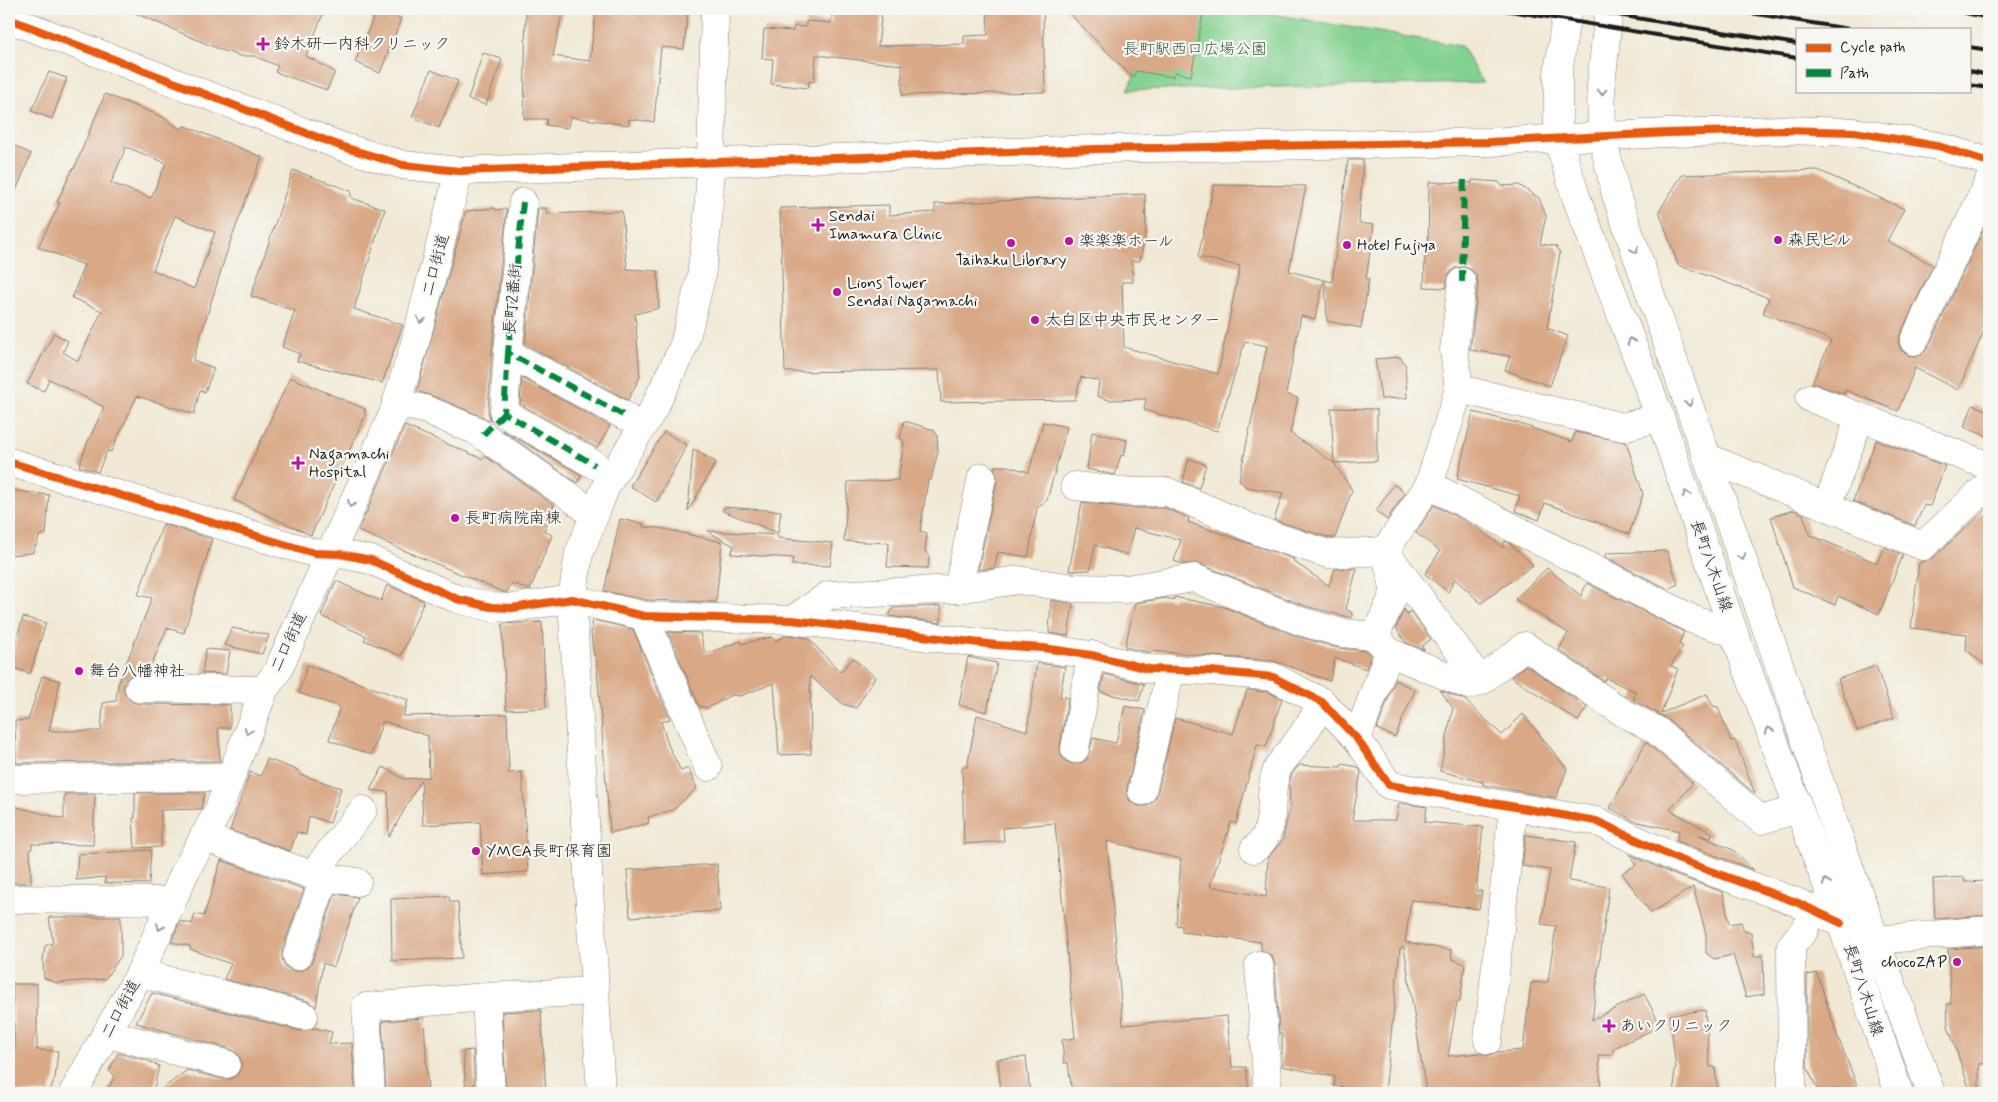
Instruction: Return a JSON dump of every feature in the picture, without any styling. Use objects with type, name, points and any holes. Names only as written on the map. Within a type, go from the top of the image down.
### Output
[{"type":"street","points":[[601,1093],[572,599],[579,554],[606,486],[654,408],[684,345],[700,277],[708,219],[715,9]]},
{"type":"street","points":[[713,93],[729,9]]},
{"type":"street","points":[[1609,9],[1601,86],[1602,136],[1616,195],[1931,1093]]},
{"type":"street","points":[[9,18],[343,147],[403,165],[459,171],[1096,148],[1406,145],[1782,130],[1854,132],[1938,146],[1989,162]]},
{"type":"street","name":"長町八木山線","points":[[1566,21],[1558,74],[1558,139],[1576,197],[1660,417],[1734,633],[1841,923],[1899,1093]]},
{"type":"street","name":"二口街道","points":[[73,1093],[108,1034],[140,973],[172,901],[203,837],[218,811],[264,690],[278,670],[396,403],[416,338],[459,171]]},
{"type":"street","points":[[1914,341],[1989,181]]},
{"type":"street","name":"長町2番街","points":[[523,202],[508,353],[624,416]]},
{"type":"street","points":[[1357,739],[1395,592],[1385,551],[1429,485],[1459,389],[1454,350],[1462,282]]},
{"type":"street","points":[[483,435],[504,413],[508,353]]},
{"type":"street","points":[[1459,389],[1623,427],[1660,417]]},
{"type":"street","points":[[1810,398],[1989,466]]},
{"type":"street","points":[[396,403],[424,409],[475,430],[576,501],[594,516]]},
{"type":"street","points":[[504,413],[595,465]]},
{"type":"street","points":[[1827,506],[1860,417]]},
{"type":"street","points":[[1708,458],[1923,546],[1989,484]]},
{"type":"street","points":[[9,462],[314,553],[371,560],[457,599],[491,608],[512,608],[572,599],[644,616],[792,620],[1091,655],[1149,669],[1273,677],[1322,702],[1357,739],[1389,785],[1596,821],[1680,860],[1796,902],[1841,923]]},
{"type":"street","points":[[958,589],[982,477]]},
{"type":"street","points":[[1429,485],[1694,620],[1734,633]]},
{"type":"street","points":[[1075,486],[1132,492],[1168,492],[1258,531],[1328,554],[1385,551]]},
{"type":"street","points":[[1385,551],[1480,681]]},
{"type":"street","points":[[792,620],[829,595],[958,589],[1018,580],[1074,588],[1126,589],[1194,578],[1300,621],[1382,644],[1468,685],[1480,681],[1525,646],[1622,712],[1656,730],[1761,820],[1798,809]]},
{"type":"street","points":[[644,616],[708,766]]},
{"type":"street","points":[[1075,750],[1091,655]]},
{"type":"street","points":[[1142,791],[1171,670]]},
{"type":"street","points":[[139,688],[264,690]]},
{"type":"street","points":[[1254,849],[1262,843],[1271,824],[1272,793],[1277,770],[1312,723],[1322,702]]},
{"type":"street","points":[[9,779],[230,778]]},
{"type":"street","points":[[1488,1040],[1513,807]]},
{"type":"street","points":[[297,956],[318,877],[363,810]]},
{"type":"street","points":[[203,837],[318,877],[357,882]]},
{"type":"street","points":[[9,899],[172,901]]},
{"type":"street","points":[[1792,1093],[1791,946],[1805,929]]},
{"type":"street","points":[[1876,940],[1989,930]]},
{"type":"street","points":[[1259,965],[1268,1093]]},
{"type":"street","points":[[140,973],[304,1016]]},
{"type":"street","points":[[371,1093],[366,1007],[486,997],[594,991]]},
{"type":"street","points":[[486,997],[491,1093]]},
{"type":"street","points":[[108,1034],[226,1064]]},
{"type":"green space","name":"長町駅西口広場公園","points":[[1174,9],[1243,9],[1461,46],[1483,83],[1128,90],[1156,26]]},
{"type":"building","points":[[126,9],[325,9],[306,56],[335,72],[327,90],[275,72],[278,66],[254,56],[240,56],[221,50]]},
{"type":"building","points":[[377,9],[400,9],[397,17],[401,19],[380,73],[355,62]]},
{"type":"building","points":[[526,9],[563,9],[553,56],[590,61],[596,9],[688,9],[684,49],[661,47],[654,122],[629,119],[629,125],[570,117],[568,128],[546,125],[547,119],[524,119]]},
{"type":"building","points":[[833,9],[882,9],[878,46],[964,44],[964,36],[988,35],[987,9],[1043,9],[1045,92],[902,95],[902,65],[816,55],[814,82],[809,81],[808,88],[771,84],[773,59],[762,58],[764,29],[793,31],[794,26],[806,27],[806,21],[831,23]]},
{"type":"building","points":[[1065,9],[1204,9],[1191,76],[1175,72],[1173,77],[1136,71],[1133,78]]},
{"type":"building","points":[[483,53],[502,59],[486,105],[468,99]]},
{"type":"building","points":[[431,70],[458,81],[439,128],[412,117]]},
{"type":"building","points":[[49,72],[67,78],[52,119],[31,111]]},
{"type":"building","points":[[105,94],[163,117],[180,129],[185,126],[262,157],[228,248],[193,360],[214,368],[205,392],[200,390],[194,414],[137,396],[111,452],[107,451],[98,472],[79,466],[104,407],[49,379],[44,391],[27,384],[54,333],[68,341],[63,352],[78,361],[102,311],[72,298],[84,265],[38,247],[60,203],[57,202],[74,169]],"holes":[[[126,147],[166,163],[151,198],[111,183]],[[175,216],[215,232],[194,289],[153,270]]]},
{"type":"building","points":[[9,143],[31,154],[9,208]]},
{"type":"building","points":[[1348,160],[1363,160],[1359,223],[1374,225],[1366,279],[1369,279],[1361,328],[1327,321],[1325,280],[1332,282]]},
{"type":"building","points":[[293,170],[351,191],[351,198],[385,209],[354,309],[403,325],[382,383],[297,361],[300,354],[282,347],[295,311],[251,296]]},
{"type":"building","name":"森民ビル","points":[[1818,170],[1904,209],[1887,241],[1933,265],[1898,342],[1901,350],[1915,357],[1922,354],[1928,348],[1989,217],[1989,320],[1958,390],[1915,368],[1898,411],[1845,390],[1844,394],[1812,383],[1831,340],[1763,313],[1769,298],[1678,265],[1659,211],[1682,175]]},
{"type":"building","points":[[1472,180],[1499,182],[1502,186],[1519,185],[1539,198],[1546,216],[1540,244],[1556,246],[1560,253],[1547,328],[1568,336],[1550,386],[1505,370],[1510,356],[1470,350],[1478,284],[1472,270],[1464,267],[1455,268],[1449,273],[1446,288],[1424,287],[1425,257],[1428,257],[1429,182],[1472,183]]},
{"type":"building","points":[[1214,185],[1306,186],[1289,271],[1324,280],[1315,319],[1301,316],[1286,394],[1298,398],[1290,433],[1334,463],[1352,490],[1335,538],[1274,520],[1283,493],[1246,487],[1239,480],[1267,346],[1245,341],[1217,431],[1144,410],[1146,399],[1109,400],[1097,396],[1099,381],[1081,377],[1075,400],[941,402],[939,370],[785,372],[780,208],[889,205],[889,215],[935,212],[935,204],[1145,194],[1146,231],[1140,261],[1131,261],[1133,282],[1122,282],[1124,347],[1218,374],[1240,266],[1198,257]]},
{"type":"building","points":[[495,208],[495,210],[507,209],[492,351],[488,412],[491,421],[441,399],[417,391],[466,211]]},
{"type":"building","points":[[538,208],[546,208],[547,214],[622,211],[627,269],[658,271],[659,308],[635,314],[640,377],[628,400],[525,344]]},
{"type":"building","points":[[1400,357],[1405,364],[1407,398],[1381,399],[1375,359]]},
{"type":"building","name":"Nagamachi Hospital","points":[[290,377],[365,409],[365,416],[311,535],[234,500]]},
{"type":"building","points":[[522,378],[610,426],[597,448],[520,404]]},
{"type":"building","points":[[1973,405],[1989,411],[1989,437],[1964,427]]},
{"type":"building","points":[[1331,408],[1377,409],[1377,461],[1334,463]]},
{"type":"building","points":[[1473,412],[1517,423],[1572,442],[1575,432],[1626,442],[1643,494],[1629,534],[1545,503],[1539,520],[1515,511],[1520,496],[1457,479]]},
{"type":"building","points":[[904,421],[934,430],[937,436],[938,451],[931,480],[928,480],[920,531],[927,533],[925,551],[929,556],[928,568],[887,567],[889,543],[844,541],[848,482],[898,480],[904,442],[900,438]]},
{"type":"building","points":[[1043,422],[1067,427],[1047,500],[1037,508],[1028,557],[998,552],[994,568],[978,570],[997,480],[994,466],[1007,466],[1029,472]]},
{"type":"building","name":"長町病院南棟","points":[[405,426],[483,459],[485,456],[554,505],[544,531],[552,535],[530,590],[512,583],[507,592],[503,592],[358,531]]},
{"type":"building","points":[[502,430],[582,475],[577,483]]},
{"type":"building","points":[[664,432],[687,445],[656,502],[630,486]]},
{"type":"building","points":[[1092,432],[1127,440],[1124,456],[1121,455],[1115,475],[1087,469]]},
{"type":"building","points":[[1876,440],[1945,466],[1930,506],[1924,505],[1915,526],[1853,501]]},
{"type":"building","points":[[693,449],[716,462],[688,511]]},
{"type":"building","points":[[1189,458],[1206,465],[1199,488],[1183,482]]},
{"type":"building","points":[[1394,484],[1405,493],[1387,520],[1376,511]]},
{"type":"building","points":[[9,490],[49,495],[46,534],[39,536],[33,553],[9,555]]},
{"type":"building","points":[[1082,502],[1130,508],[1165,508],[1189,518],[1188,522],[1294,559],[1293,561],[1329,586],[1335,569],[1357,568],[1346,609],[1352,613],[1352,618],[1305,606],[1200,564],[1182,564],[1174,561],[1181,540],[1134,528],[1127,555],[1095,545],[1090,570],[1069,571]]},
{"type":"building","points":[[1434,505],[1478,528],[1503,548],[1505,541],[1509,543],[1533,565],[1481,603],[1455,579],[1448,592],[1425,574],[1440,551],[1416,533]]},
{"type":"building","points":[[724,507],[781,511],[778,533],[723,511]]},
{"type":"building","points":[[1989,507],[1989,668],[1966,650],[1967,634],[1911,628],[1919,563],[1934,557]]},
{"type":"building","points":[[1793,510],[1803,514],[1810,535],[1877,563],[1884,547],[1903,555],[1879,614],[1838,596],[1835,605],[1793,587],[1771,517]]},
{"type":"building","points":[[620,519],[644,524],[643,527],[660,528],[722,542],[716,602],[646,600],[604,591]]},
{"type":"building","points":[[163,524],[212,539],[184,633],[167,628],[148,673],[131,675],[125,680],[123,688],[126,696],[138,704],[230,705],[230,728],[218,728],[220,761],[16,763],[15,721],[28,720],[42,676],[60,681],[49,731],[101,731],[103,703],[116,701],[118,684],[152,598],[138,595]]},
{"type":"building","points":[[707,531],[778,535],[778,538],[833,543],[830,566],[792,565],[793,558],[731,554],[734,546]]},
{"type":"building","points":[[1667,551],[1678,584],[1668,589],[1605,557],[1607,553]]},
{"type":"building","points":[[1547,568],[1581,596],[1587,583],[1684,632],[1679,644],[1683,646],[1671,666],[1678,669],[1661,713],[1707,694],[1713,706],[1718,707],[1731,741],[1735,740],[1755,794],[1666,718],[1633,700],[1636,692],[1606,678],[1604,681],[1559,650],[1568,633],[1515,599]]},
{"type":"building","points":[[336,581],[381,601],[387,585],[424,601],[401,656],[364,640],[366,636],[321,616]]},
{"type":"building","points":[[1174,597],[1224,607],[1296,636],[1338,648],[1367,651],[1371,655],[1366,669],[1335,658],[1330,681],[1274,661],[1152,651],[1151,653],[1125,647],[1135,603],[1166,598],[1174,600]]},
{"type":"building","points":[[1051,600],[1073,604],[1068,636],[1049,633]]},
{"type":"building","points":[[941,606],[941,623],[889,616],[893,608]]},
{"type":"building","points":[[1404,609],[1407,614],[1410,611],[1431,639],[1422,646],[1424,650],[1405,642],[1396,628]]},
{"type":"building","points":[[23,617],[46,623],[30,674],[9,666]]},
{"type":"building","points":[[593,620],[633,629],[670,719],[661,722],[669,747],[681,771],[688,768],[697,788],[673,810],[648,817],[649,823],[610,833],[596,656],[594,656],[591,634]]},
{"type":"building","points":[[542,622],[546,708],[506,710],[502,624]]},
{"type":"building","points":[[232,628],[269,635],[262,654],[224,645]]},
{"type":"building","points":[[668,632],[700,633],[705,654],[741,641],[742,644],[771,637],[776,641],[787,635],[808,638],[840,672],[853,658],[875,677],[856,708],[843,704],[810,676],[811,754],[779,755],[774,683],[740,696],[731,695],[708,708],[699,706]]},
{"type":"building","points":[[206,649],[230,651],[226,674],[202,673]]},
{"type":"building","points":[[968,657],[997,663],[987,712],[959,705]]},
{"type":"building","points":[[1037,663],[1065,667],[1060,696],[1068,698],[1060,747],[1061,755],[1065,761],[1072,764],[1081,763],[1087,759],[1093,738],[1116,743],[1125,706],[1145,710],[1127,788],[1127,796],[1131,802],[1139,806],[1147,806],[1154,801],[1157,795],[1175,718],[1233,734],[1247,690],[1269,692],[1282,699],[1266,747],[1257,745],[1236,824],[1231,822],[1210,886],[1266,897],[1268,857],[1282,841],[1290,807],[1289,783],[1292,774],[1299,765],[1341,767],[1342,764],[1358,767],[1361,772],[1352,820],[1396,820],[1399,803],[1427,807],[1425,822],[1483,827],[1476,891],[1482,891],[1479,909],[1411,900],[1405,942],[1451,950],[1452,959],[1465,964],[1460,1002],[1457,1002],[1448,1056],[1481,1053],[1487,1056],[1497,1052],[1523,1050],[1531,983],[1548,982],[1556,926],[1541,924],[1550,870],[1522,866],[1526,835],[1576,842],[1569,881],[1609,887],[1592,1020],[1644,994],[1661,1026],[1614,1048],[1612,1055],[1599,1055],[1601,1093],[1426,1093],[1404,947],[1400,948],[1385,1093],[1342,1093],[1343,1087],[1334,1086],[1335,1077],[1282,1066],[1282,1034],[1279,1034],[1275,964],[1272,956],[1261,950],[1261,942],[1182,932],[1182,926],[1176,925],[1181,859],[1107,841],[1123,1025],[1227,1016],[1232,1067],[1246,1067],[1249,1093],[1072,1093],[1068,1063],[1064,1063],[1062,1040],[1075,1038],[1055,823],[1003,828],[1004,841],[964,844],[962,767],[967,767],[977,715],[1027,731]]},
{"type":"building","points":[[307,665],[408,700],[403,716],[507,714],[509,773],[522,772],[528,872],[483,875],[480,822],[423,825],[421,780],[389,837],[388,792],[370,790],[383,767],[404,779],[429,777],[428,736],[383,721],[371,755],[329,740],[340,707],[299,693]]},
{"type":"building","points":[[1526,665],[1587,707],[1578,721],[1511,677]]},
{"type":"building","points":[[1876,666],[1894,718],[1857,731],[1838,679]]},
{"type":"building","points":[[1104,674],[1144,684],[1139,701],[1100,692]]},
{"type":"building","points":[[1395,680],[1415,690],[1395,737],[1377,729]]},
{"type":"building","points":[[1440,690],[1465,700],[1502,735],[1523,714],[1567,769],[1556,798],[1483,785],[1483,782],[1440,771],[1453,708]]},
{"type":"building","points":[[1646,742],[1693,783],[1670,810],[1712,833],[1711,838],[1699,835],[1733,850],[1754,870],[1677,841],[1679,831],[1634,821],[1610,808]]},
{"type":"building","points":[[267,759],[300,771],[299,774],[341,788],[330,823],[309,816],[306,835],[297,832],[290,851],[230,830],[250,772],[261,776]]},
{"type":"building","points":[[135,793],[205,793],[201,809],[161,810],[161,847],[135,848],[133,818],[135,818]]},
{"type":"building","points":[[64,794],[95,794],[93,845],[32,844],[32,849],[30,849],[31,883],[9,883],[9,805],[64,819]]},
{"type":"building","points":[[151,850],[149,884],[105,883],[105,877],[76,880],[78,854]]},
{"type":"building","points":[[1629,854],[1675,875],[1723,892],[1729,924],[1741,922],[1744,931],[1751,932],[1754,957],[1763,955],[1764,994],[1746,997],[1733,955],[1714,959],[1706,953],[1706,934],[1693,887],[1651,913],[1622,873],[1636,865]]},
{"type":"building","points":[[221,860],[304,889],[282,951],[285,966],[292,971],[300,971],[308,967],[312,962],[335,894],[358,897],[334,967],[323,963],[316,1007],[308,1001],[224,979],[231,964],[190,949],[190,946],[171,942],[180,921],[192,924],[195,914],[204,916]]},
{"type":"building","points":[[717,864],[720,911],[630,917],[627,870]]},
{"type":"building","points":[[1964,877],[1965,882],[1989,881],[1989,915],[1935,919],[1933,879]]},
{"type":"building","points":[[449,896],[450,902],[458,902],[462,958],[392,961],[391,899]]},
{"type":"building","points":[[49,917],[121,917],[121,956],[105,979],[57,983],[44,978],[43,960],[45,946],[53,943]]},
{"type":"building","points":[[1989,946],[1989,1063],[1979,1064],[1979,1093],[1971,1093],[1948,1026],[1947,1004],[1951,1004],[1948,949]]},
{"type":"building","points":[[1817,973],[1836,1032],[1860,1093],[1842,1093],[1840,1088],[1819,1093],[1807,1067],[1807,975]]},
{"type":"building","points":[[12,984],[37,984],[37,1050],[58,1051],[55,1078],[49,1093],[9,1093],[9,1048],[15,1049]]},
{"type":"building","points":[[152,993],[300,1031],[314,1028],[332,1032],[329,1044],[352,1043],[355,1093],[157,1093],[187,1070],[222,1079],[231,1079],[237,1075],[241,1068],[241,1060],[237,1053],[230,1049],[136,1023]]},
{"type":"building","points":[[541,1010],[546,1093],[506,1093],[502,1012]]},
{"type":"building","points":[[1705,1010],[1710,1067],[1715,1067],[1718,1093],[1675,1093],[1674,1070],[1676,1070],[1670,1015]]},
{"type":"building","points":[[424,1018],[428,1093],[386,1093],[382,1021]]},
{"type":"building","points":[[473,1050],[475,1093],[466,1093],[463,1051]]},
{"type":"building","points":[[118,1053],[146,1060],[159,1066],[153,1093],[106,1093],[115,1075],[109,1071]]},
{"type":"building","points":[[1026,1057],[1030,1093],[1001,1093],[998,1059]]},
{"type":"railway","points":[[1498,9],[1796,58]]},
{"type":"railway","points":[[1581,9],[1796,44]]},
{"type":"railway","points":[[1726,9],[1843,28]]},
{"type":"railway","points":[[1947,9],[1989,18]]},
{"type":"railway","points":[[1970,47],[1989,50]]},
{"type":"railway","points":[[1970,71],[1989,75]]},
{"type":"railway","points":[[1970,85],[1989,88]]},
{"type":"marked path","points":[[1462,282],[1464,175]]},
{"type":"marked path","points":[[523,202],[508,353],[625,416]]},
{"type":"marked path","points":[[508,353],[504,413],[595,465]]},
{"type":"marked path","points":[[483,435],[504,413]]},
{"type":"cycle path","points":[[9,19],[343,147],[403,165],[459,171],[1096,149],[1489,142],[1667,133],[1782,130],[1854,132],[1938,146],[1989,162]]},
{"type":"cycle path","points":[[9,462],[314,553],[340,554],[371,560],[457,599],[491,607],[512,608],[572,599],[644,616],[792,620],[996,645],[1043,648],[1091,655],[1149,669],[1210,671],[1273,677],[1322,702],[1357,739],[1389,785],[1596,821],[1680,860],[1796,902],[1841,923]]},
{"type":"place","name":"鈴木研一内科クリニック","points":[[263,44]]},
{"type":"place","name":"Sendai Imamura Clinic","points":[[818,225]]},
{"type":"place","name":"森民ビル","points":[[1778,240]]},
{"type":"place","name":"楽楽楽ホール","points":[[1069,241]]},
{"type":"place","name":"Taihaku Library","points":[[1011,243]]},
{"type":"place","name":"Hotel Fujiya","points":[[1347,245]]},
{"type":"place","name":"Lions Tower Sendai Nagamachi","points":[[837,292]]},
{"type":"place","name":"太白区中央市民センター","points":[[1035,320]]},
{"type":"place","name":"Nagamachi Hospital","points":[[298,463]]},
{"type":"place","name":"長町病院南棟","points":[[455,518]]},
{"type":"place","name":"舞台八幡神社","points":[[79,671]]},
{"type":"place","name":"YMCA長町保育園","points":[[476,851]]},
{"type":"place","name":"chocoZAP","points":[[1957,962]]},
{"type":"place","name":"あいクリニック","points":[[1609,1026]]}]
